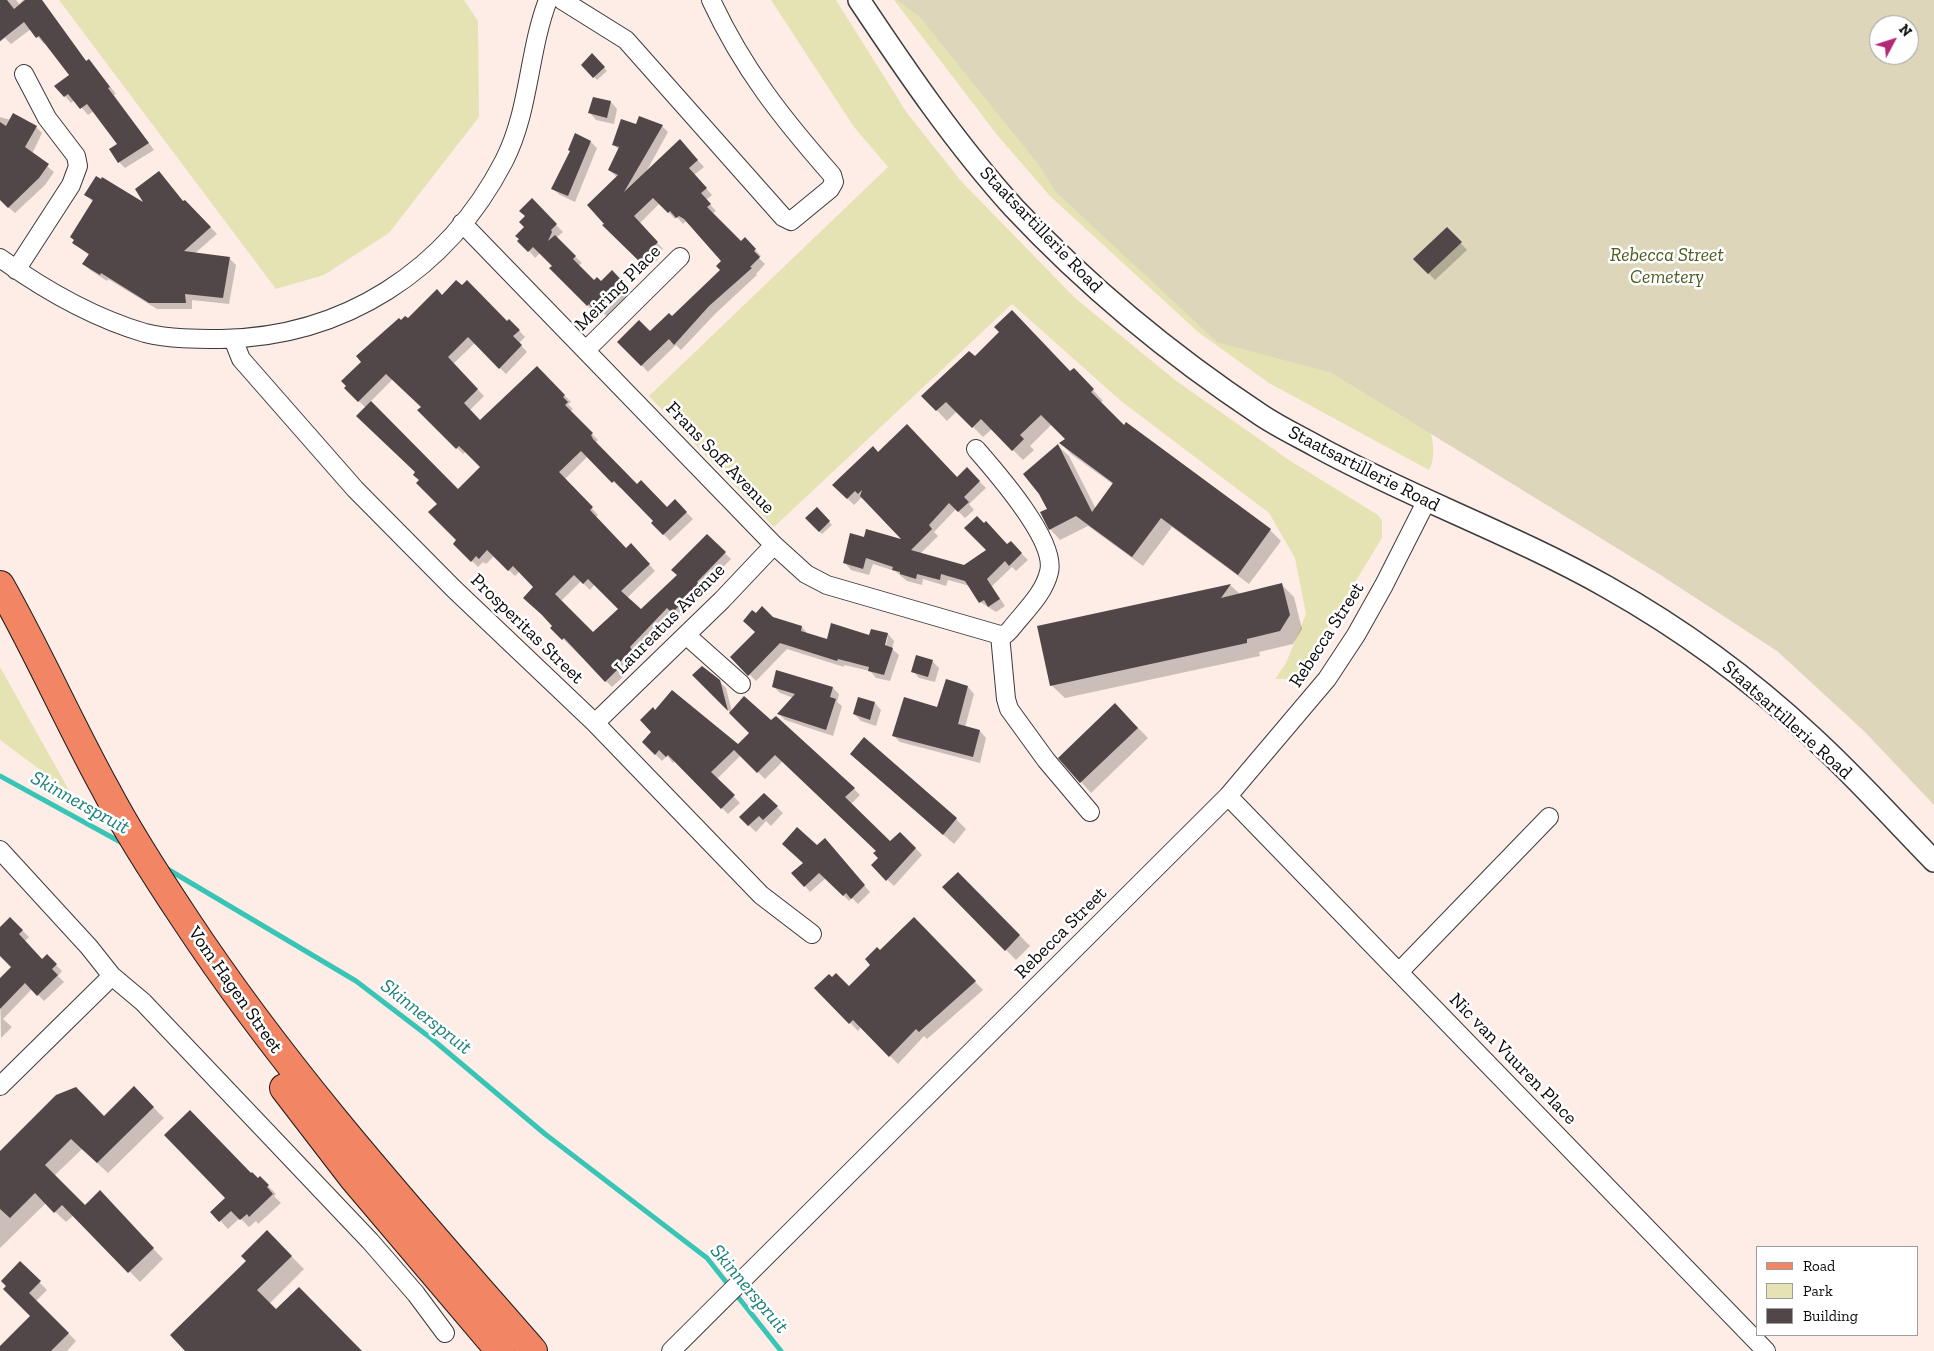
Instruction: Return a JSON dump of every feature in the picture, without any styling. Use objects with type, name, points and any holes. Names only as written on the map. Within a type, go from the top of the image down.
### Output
[{"type":"main road","name":"Vom Hagen Street","points":[[0,585],[97,791]]},
{"type":"main road","name":"Vom Hagen Street","points":[[0,625],[97,791],[256,1050],[354,1179],[500,1351]]},
{"type":"main road","name":"Vom Hagen Street","points":[[176,920],[230,986],[296,1074],[367,1161],[534,1351]]},
{"type":"street","points":[[0,258],[16,270],[89,311],[124,326],[147,333],[180,338],[262,338],[312,325],[359,307],[396,287],[415,272],[462,223],[493,180],[516,134],[525,102],[541,19],[548,0]]},
{"type":"street","points":[[562,0],[626,40],[783,217],[791,221],[830,188],[834,182],[832,175],[786,122],[750,74],[730,40],[711,0]]},
{"type":"street","name":"Staatsartillerie Road","points":[[859,0],[914,81],[976,163],[1015,209],[1088,281],[1168,349],[1266,418],[1342,461],[1426,502],[1520,542],[1608,588],[1715,656],[1813,737],[1934,861]]},
{"type":"street","points":[[16,270],[71,184],[78,166],[76,156],[47,118],[24,74]]},
{"type":"street","name":"Frans Soff Avenue","points":[[462,223],[774,545],[806,574],[821,583],[1000,635]]},
{"type":"street","name":"Meiring Place","points":[[586,350],[680,257]]},
{"type":"street","name":"Prosperitas Street","points":[[233,339],[241,359],[355,489],[454,589],[595,723],[761,895],[812,934]]},
{"type":"street","points":[[976,449],[1016,497],[1045,544],[1050,560],[1050,571],[1043,588],[1010,630],[1006,634],[1000,635],[1006,699],[1014,716],[1026,729],[1046,760],[1090,812]]},
{"type":"street","name":"Rebecca Street","points":[[671,1351],[1228,796],[1327,679],[1356,635],[1384,585],[1426,502]]},
{"type":"street","name":"Laureatus Avenue","points":[[595,723],[686,635],[774,545]]},
{"type":"street","points":[[686,635],[741,684]]},
{"type":"street","name":"Nic van Vuuren Place","points":[[1228,796],[1766,1351]]},
{"type":"street","points":[[1399,972],[1549,817]]},
{"type":"street","points":[[0,850],[89,947],[112,976],[143,1002],[370,1241],[416,1294],[446,1333]]},
{"type":"street","points":[[0,1086],[112,976]]},
{"type":"green space","points":[[59,0],[464,0],[478,21],[479,117],[389,233],[324,275],[276,289]]},
{"type":"green space","points":[[771,0],[836,0],[907,113],[961,181],[1075,298],[1175,380],[1289,460],[1378,515],[1382,521],[1382,538],[1301,671],[1290,679],[1275,679],[1286,663],[1306,614],[1295,558],[1269,513],[1121,401],[1012,304],[774,527],[649,396],[888,167],[854,127]]},
{"type":"green space","points":[[894,0],[1022,0],[1430,429],[1433,444],[1433,461],[1429,470],[1269,383],[1198,332],[1050,196],[998,136]]},
{"type":"green space","name":"Rebecca Street Cemetery","points":[[897,0],[1934,0],[1934,805],[1865,732],[1777,651],[1659,574],[1332,373],[1217,342],[1056,192],[1039,165],[919,16]]},
{"type":"green space","points":[[0,667],[70,792],[0,740]]},
{"type":"building","points":[[0,0],[7,0],[14,9],[25,0],[42,0],[86,61],[89,59],[110,87],[108,88],[149,143],[118,163],[109,149],[117,144],[87,104],[80,109],[68,94],[64,97],[54,86],[69,75],[39,36],[36,38],[24,22],[0,41]]},
{"type":"building","points":[[592,53],[605,67],[593,78],[581,65]]},
{"type":"building","points":[[593,97],[611,101],[607,118],[588,113]]},
{"type":"building","points":[[13,113],[37,126],[25,147],[49,164],[39,178],[8,208],[0,200],[0,122],[6,126]]},
{"type":"building","points":[[639,116],[663,125],[624,192],[680,139],[698,160],[689,168],[707,188],[701,193],[711,204],[707,207],[741,241],[745,237],[756,249],[754,251],[760,257],[750,267],[752,268],[709,306],[674,345],[669,339],[641,366],[617,342],[639,320],[650,331],[669,313],[672,316],[720,270],[716,266],[721,261],[684,219],[679,216],[676,218],[670,211],[668,213],[653,198],[634,216],[658,242],[651,249],[653,251],[641,263],[602,225],[604,224],[587,205],[618,175],[608,170],[619,147],[612,145],[621,119],[636,124]]},
{"type":"building","points":[[575,133],[591,141],[568,196],[551,189],[570,151],[568,150]]},
{"type":"building","points":[[159,171],[183,201],[185,200],[211,227],[184,251],[230,257],[223,298],[185,294],[186,303],[149,303],[101,273],[100,275],[82,264],[89,254],[72,243],[74,240],[70,237],[93,200],[84,195],[96,176],[101,179],[102,177],[143,202],[135,189]]},
{"type":"building","points":[[532,198],[557,224],[551,230],[548,241],[555,235],[576,256],[573,259],[594,280],[597,277],[601,281],[612,270],[626,285],[600,310],[596,307],[593,309],[589,304],[587,306],[549,268],[552,266],[533,247],[528,252],[517,241],[519,239],[515,236],[524,227],[519,222],[525,216],[519,211]]},
{"type":"building","points":[[1447,227],[1462,242],[1428,274],[1413,259]]},
{"type":"building","points":[[456,280],[462,285],[467,280],[507,321],[509,319],[520,330],[513,336],[522,345],[499,369],[468,337],[448,357],[478,389],[464,403],[480,420],[537,366],[565,395],[563,397],[568,402],[565,405],[593,433],[591,435],[593,439],[637,484],[641,480],[667,507],[675,499],[687,512],[663,535],[651,523],[653,521],[614,481],[612,483],[581,451],[559,472],[593,507],[590,510],[626,548],[631,543],[650,564],[621,591],[641,609],[677,575],[671,570],[707,534],[726,552],[697,582],[699,584],[682,600],[684,601],[672,613],[667,608],[630,647],[632,650],[617,665],[619,668],[605,682],[564,638],[562,640],[550,628],[552,626],[542,615],[523,598],[533,587],[513,566],[508,571],[487,550],[479,559],[476,556],[471,562],[453,544],[456,540],[428,512],[437,504],[416,483],[419,480],[413,475],[415,472],[356,416],[371,401],[458,489],[480,467],[459,446],[456,449],[417,410],[421,407],[386,374],[358,402],[344,388],[346,386],[341,381],[361,362],[356,356],[399,318],[401,320],[405,316],[408,318],[437,289],[442,295]],"holes":[[[574,575],[583,584],[588,579],[618,609],[593,632],[555,594]]]},
{"type":"building","points":[[1012,310],[1070,371],[1074,368],[1094,389],[1091,392],[1124,425],[1126,422],[1271,529],[1238,575],[1161,518],[1132,557],[1076,516],[1049,530],[1040,512],[1047,509],[1039,494],[1023,474],[1058,444],[1092,512],[1113,483],[1059,443],[1065,439],[1041,415],[1020,435],[1024,439],[1012,451],[981,419],[972,428],[946,402],[936,411],[921,396],[969,351],[975,356],[999,332],[994,327]]},
{"type":"building","points":[[907,424],[957,477],[967,467],[980,481],[964,497],[969,502],[958,512],[949,503],[929,525],[932,529],[911,550],[964,565],[986,550],[964,528],[977,516],[984,523],[986,521],[1007,544],[1011,541],[1022,553],[1009,566],[1005,561],[987,579],[1000,599],[988,607],[984,600],[979,603],[965,581],[941,574],[940,580],[917,574],[916,579],[892,570],[893,567],[866,558],[863,569],[843,563],[850,533],[864,537],[866,529],[901,539],[860,496],[862,490],[858,494],[855,491],[847,499],[832,485],[873,446],[878,452]]},
{"type":"building","points":[[817,507],[830,521],[819,532],[805,518]]},
{"type":"building","points":[[1282,583],[1290,615],[1280,631],[1247,639],[1247,643],[1050,686],[1037,626],[1231,584],[1221,598]]},
{"type":"building","points":[[762,606],[773,617],[802,626],[801,631],[827,639],[831,623],[869,635],[871,629],[888,633],[885,645],[893,648],[884,675],[868,671],[869,667],[838,659],[837,661],[780,643],[748,676],[730,657],[755,632],[743,621],[752,610],[756,613]]},
{"type":"building","points":[[916,655],[933,660],[928,677],[911,672]]},
{"type":"building","points":[[702,666],[720,680],[728,711],[692,675]]},
{"type":"building","points":[[776,670],[833,687],[830,697],[836,699],[826,730],[777,714],[795,694],[772,687]]},
{"type":"building","points":[[946,679],[968,686],[958,724],[980,730],[973,757],[892,736],[904,697],[937,707]]},
{"type":"building","points":[[672,690],[738,744],[749,733],[729,713],[744,696],[771,720],[776,716],[855,788],[845,797],[890,841],[900,832],[916,848],[886,881],[871,865],[878,858],[873,853],[876,851],[775,755],[757,773],[734,750],[711,772],[735,795],[721,809],[668,755],[666,757],[659,750],[655,755],[642,742],[651,732],[640,720],[653,707],[655,710]]},
{"type":"building","points":[[858,697],[875,702],[870,720],[853,714]]},
{"type":"building","points":[[1115,703],[1138,728],[1080,783],[1058,758]]},
{"type":"building","points":[[864,737],[957,818],[943,835],[850,754]]},
{"type":"building","points":[[764,793],[778,806],[763,820],[759,816],[748,826],[739,817]]},
{"type":"building","points":[[797,827],[817,845],[825,838],[865,885],[851,899],[846,893],[843,896],[819,873],[804,887],[791,873],[803,863],[782,844]]},
{"type":"building","points":[[958,872],[1020,935],[1005,951],[942,887]]},
{"type":"building","points":[[10,917],[23,930],[19,934],[42,959],[47,954],[57,964],[52,969],[58,975],[37,996],[25,983],[0,1009],[0,978],[11,967],[0,956],[0,927]]},
{"type":"building","points":[[914,917],[976,981],[919,1032],[916,1029],[889,1057],[853,1020],[849,1024],[814,988],[829,974],[832,977],[836,973],[849,986],[870,965],[865,959],[877,947],[880,950]]},
{"type":"building","points":[[134,1086],[154,1107],[97,1163],[71,1139],[45,1165],[85,1205],[100,1190],[154,1248],[128,1273],[62,1205],[54,1213],[35,1193],[10,1218],[0,1209],[0,1151],[56,1095],[76,1087],[104,1116]]},
{"type":"building","points":[[190,1110],[251,1173],[258,1178],[260,1176],[269,1185],[267,1187],[273,1194],[249,1217],[247,1214],[240,1220],[231,1211],[219,1222],[210,1212],[225,1198],[164,1135]]},
{"type":"building","points":[[267,1230],[292,1256],[257,1290],[276,1309],[299,1287],[362,1351],[185,1351],[170,1335],[246,1261],[241,1256]]},
{"type":"building","points":[[20,1261],[41,1281],[29,1293],[69,1333],[51,1351],[0,1351],[0,1346],[30,1316],[3,1289],[6,1286],[1,1281]]},
{"type":"waterway","name":"Skinnerspruit","points":[[0,776],[124,844]]},
{"type":"waterway","name":"Skinnerspruit","points":[[164,867],[356,981],[432,1039],[545,1134],[707,1258],[781,1351]]}]
